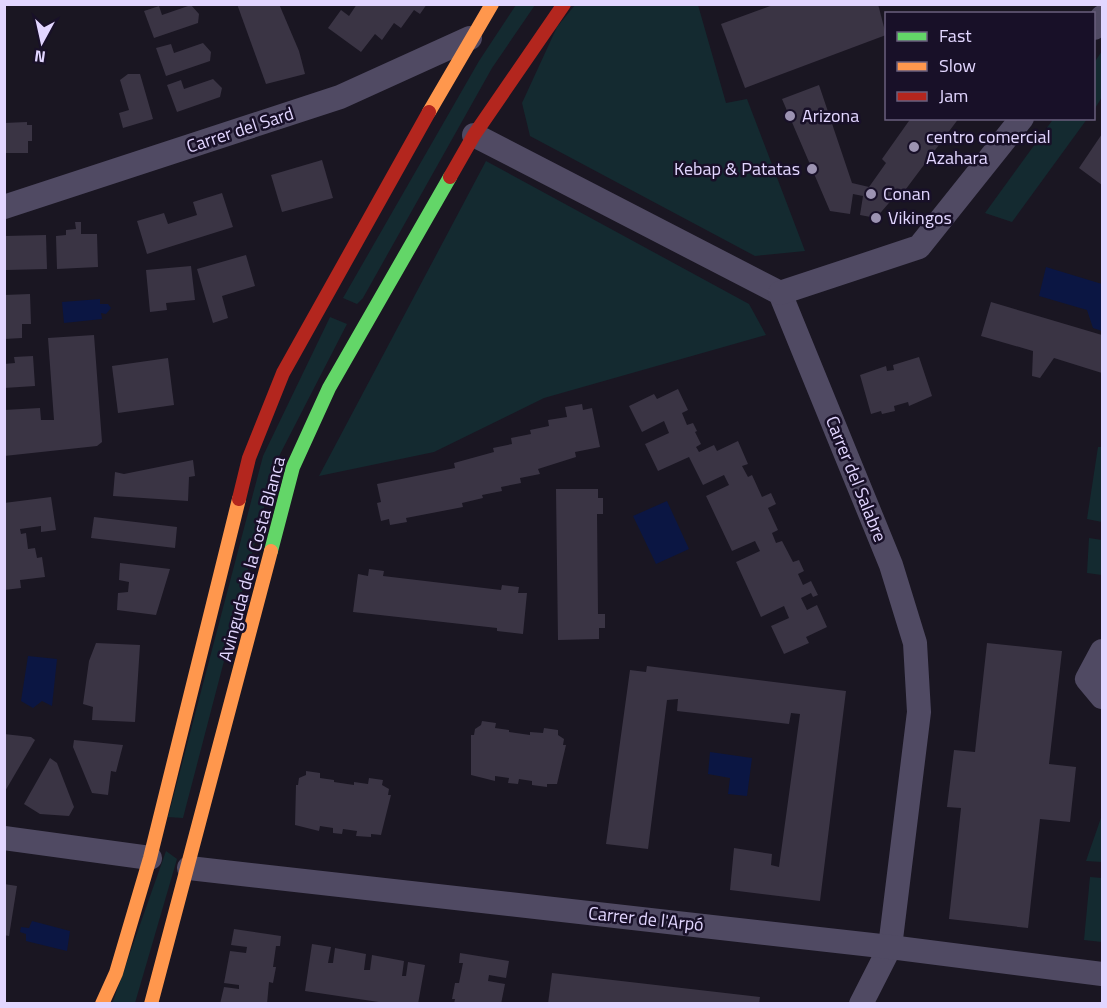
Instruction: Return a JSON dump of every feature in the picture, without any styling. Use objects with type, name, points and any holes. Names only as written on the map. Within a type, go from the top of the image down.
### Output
[{"type":"street","name":"Avinguda de la Costa Blanca","points":[[102,1004],[116,973],[150,858],[249,458],[284,374],[470,38],[492,4]]},
{"type":"street","name":"Avinguda de la Costa Blanca","points":[[151,1004],[189,868],[293,467],[329,388],[474,135],[564,4]]},
{"type":"street","name":"Carrer del Sard","points":[[4,207],[340,97],[470,38]]},
{"type":"street","points":[[474,135],[780,293],[919,247],[1020,120]]},
{"type":"street","name":"Carrer del Salabre","points":[[780,293],[891,565],[915,643],[919,712],[890,947],[861,1004]]},
{"type":"street","points":[[1102,651],[1087,679],[1102,698]]},
{"type":"street","points":[[4,838],[150,858]]},
{"type":"street","name":"Carrer de l'Arpó","points":[[189,868],[890,947],[1102,974]]},
{"type":"green space","points":[[516,5],[535,5],[492,68],[363,298],[357,304],[343,298],[479,61]]},
{"type":"green space","points":[[575,5],[698,5],[726,103],[747,99],[805,251],[755,256],[530,136],[522,103],[557,27]]},
{"type":"green space","points":[[1102,51],[1102,97],[1095,108],[1095,62]]},
{"type":"green space","points":[[1053,120],[1086,120],[1012,222],[985,213]]},
{"type":"green space","points":[[486,161],[749,304],[766,335],[544,398],[434,452],[319,476]]},
{"type":"green space","points":[[330,317],[347,324],[276,462],[183,818],[168,817],[263,456]]},
{"type":"green space","points":[[1098,447],[1102,447],[1102,522],[1087,519]]},
{"type":"green space","points":[[1089,538],[1102,540],[1102,575],[1087,573]]},
{"type":"green space","points":[[1102,815],[1102,862],[1086,861]]},
{"type":"green space","points":[[166,851],[177,859],[135,1003],[112,1004]]},
{"type":"green space","points":[[1090,877],[1102,878],[1102,942],[1084,940]]},
{"type":"shaded area","points":[[1046,267],[1102,284],[1102,331],[1093,328],[1087,310],[1039,296]]},
{"type":"shaded area","points":[[100,299],[100,304],[108,304],[111,308],[106,314],[101,313],[102,319],[64,323],[62,302]]},
{"type":"shaded area","points":[[667,501],[689,549],[656,564],[633,516]]},
{"type":"shaded area","points":[[28,656],[57,659],[52,706],[42,701],[33,708],[21,701]]},
{"type":"shaded area","points":[[710,752],[752,758],[747,796],[728,794],[730,778],[708,774]]},
{"type":"shaded area","points":[[32,921],[70,931],[67,951],[26,941],[26,934],[20,932],[21,927],[29,928]]},
{"type":"building","points":[[237,4],[279,4],[299,51],[305,74],[266,84]]},
{"type":"building","points":[[357,4],[427,4],[420,14],[414,10],[401,28],[394,23],[382,40],[375,34],[361,52],[328,28],[341,10],[349,16]]},
{"type":"building","points":[[776,4],[878,4],[885,35],[745,88],[721,24]]},
{"type":"building","points":[[191,5],[199,14],[198,23],[154,38],[144,11],[159,6],[162,15]]},
{"type":"building","points":[[203,43],[211,52],[210,61],[166,76],[156,48],[171,44],[174,53]]},
{"type":"building","points":[[128,74],[140,74],[153,119],[123,128],[119,113],[129,110],[120,80]]},
{"type":"building","points":[[213,79],[222,88],[220,97],[177,112],[167,85],[181,80],[184,89]]},
{"type":"building","name":"centro comercial Azahara","points":[[819,85],[852,183],[869,187],[886,163],[882,159],[910,120],[958,120],[897,201],[894,197],[876,218],[860,215],[863,196],[853,194],[850,214],[830,211],[782,99]]},
{"type":"building","points":[[27,122],[27,125],[32,125],[32,141],[28,141],[28,153],[4,153],[4,123]]},
{"type":"building","points":[[1102,134],[1102,185],[1079,168]]},
{"type":"building","points":[[322,160],[333,198],[282,212],[271,175]]},
{"type":"building","points":[[222,193],[233,227],[147,254],[137,221],[164,213],[168,224],[197,215],[193,202]]},
{"type":"building","points":[[75,222],[81,222],[81,234],[97,234],[98,267],[57,269],[56,236],[66,235],[66,230],[76,229]]},
{"type":"building","points":[[46,235],[47,269],[6,270],[5,236]]},
{"type":"building","points":[[246,255],[255,286],[222,296],[228,318],[213,323],[197,269]]},
{"type":"building","points":[[191,266],[195,300],[166,303],[167,310],[150,312],[146,270]]},
{"type":"building","points":[[30,294],[31,324],[22,324],[22,338],[4,339],[4,295]]},
{"type":"building","points":[[991,302],[1102,335],[1102,373],[1054,358],[1040,378],[1032,376],[1033,351],[981,336]]},
{"type":"building","points":[[94,335],[102,442],[97,446],[4,456],[4,410],[40,408],[41,420],[54,420],[48,338]]},
{"type":"building","points":[[33,356],[35,386],[4,388],[4,364],[15,363],[14,357]]},
{"type":"building","points":[[919,357],[932,396],[909,406],[908,402],[894,406],[895,411],[871,414],[860,375],[886,366],[887,371],[894,370],[893,365]]},
{"type":"building","points":[[168,358],[174,405],[118,413],[112,366]]},
{"type":"building","points":[[678,389],[688,410],[682,413],[687,425],[693,423],[697,431],[695,432],[701,444],[696,447],[699,452],[714,445],[717,451],[738,441],[748,464],[742,466],[748,477],[752,475],[762,497],[771,493],[776,504],[768,508],[778,530],[772,533],[776,543],[782,541],[793,562],[799,560],[804,571],[798,574],[803,585],[811,581],[818,595],[813,597],[811,593],[801,598],[807,610],[817,605],[827,627],[806,637],[809,643],[784,654],[771,626],[789,618],[784,606],[761,617],[736,562],[760,551],[755,541],[732,551],[706,496],[729,485],[724,475],[703,485],[689,457],[658,471],[645,444],[669,433],[664,421],[642,432],[629,406],[654,394],[657,399]]},
{"type":"building","points":[[582,404],[583,410],[592,408],[600,447],[575,452],[576,457],[538,469],[540,474],[520,478],[521,483],[501,487],[502,491],[482,495],[483,498],[462,503],[463,507],[406,518],[407,522],[390,525],[389,519],[381,521],[377,503],[381,502],[377,484],[455,468],[454,463],[494,452],[493,448],[512,444],[511,438],[531,434],[530,430],[549,426],[548,420],[567,417],[565,407]]},
{"type":"building","points":[[193,460],[195,476],[189,477],[188,501],[113,496],[115,472],[124,474]]},
{"type":"building","points":[[556,489],[598,489],[598,498],[603,498],[603,514],[597,514],[598,614],[605,614],[605,628],[599,628],[599,639],[558,640]]},
{"type":"building","points":[[51,497],[56,530],[41,532],[41,526],[20,529],[21,534],[26,533],[28,549],[35,548],[37,558],[42,557],[45,577],[20,580],[21,588],[4,590],[4,503]]},
{"type":"building","points":[[94,517],[177,527],[175,548],[91,538]]},
{"type":"building","points":[[120,563],[170,569],[156,615],[117,610],[118,593],[128,592],[129,582],[119,580]]},
{"type":"building","points":[[369,569],[384,571],[383,576],[501,590],[502,585],[519,587],[518,593],[527,593],[523,634],[497,631],[497,628],[353,612],[358,574],[368,576]]},
{"type":"building","points":[[96,643],[140,645],[135,722],[92,720],[93,707],[83,704],[89,661]]},
{"type":"building","points":[[987,643],[1062,651],[1049,764],[1076,767],[1070,822],[1040,819],[1028,928],[949,919],[961,808],[947,807],[954,750],[975,752]]},
{"type":"building","points":[[647,666],[846,691],[820,901],[730,890],[734,848],[772,854],[771,865],[779,867],[800,714],[791,713],[789,724],[677,711],[678,699],[667,700],[648,849],[606,844],[630,670],[646,672]]},
{"type":"building","points":[[482,721],[496,723],[495,728],[530,735],[530,732],[543,733],[544,728],[558,730],[558,735],[564,739],[563,745],[566,745],[557,784],[547,784],[547,787],[532,785],[532,781],[519,779],[518,784],[508,783],[509,778],[495,776],[495,781],[471,775],[471,735],[474,735],[475,729],[481,725]]},
{"type":"building","points":[[4,734],[31,737],[35,740],[4,793]]},
{"type":"building","points":[[74,740],[123,745],[116,772],[111,771],[108,795],[92,793],[73,747]]},
{"type":"building","points":[[50,758],[57,763],[74,807],[69,816],[40,814],[24,804]]},
{"type":"building","points":[[306,771],[320,773],[320,778],[354,785],[354,782],[368,784],[369,778],[383,780],[382,785],[389,789],[388,795],[391,795],[381,835],[356,836],[357,831],[343,829],[342,834],[333,833],[333,828],[320,826],[319,831],[295,825],[296,785],[298,785],[299,778],[306,775]]},
{"type":"building","points":[[4,884],[17,886],[9,936],[4,935]]},
{"type":"building","points":[[234,929],[281,936],[280,946],[276,946],[273,967],[276,967],[273,983],[269,982],[267,1004],[220,1004],[224,987],[239,989],[239,985],[224,983],[230,951],[246,953],[247,947],[231,945]]},
{"type":"building","points":[[312,944],[331,947],[328,963],[333,963],[335,948],[366,954],[364,970],[370,970],[372,955],[404,961],[402,976],[406,976],[408,962],[425,965],[418,1004],[392,1004],[305,991]]},
{"type":"building","points":[[460,953],[509,961],[506,978],[489,975],[488,981],[505,984],[501,1004],[454,1004],[455,999],[452,999],[455,983],[459,983],[463,963],[459,963]]},
{"type":"building","points":[[552,973],[760,997],[759,1004],[548,1004]]},
{"type":"traffic: fast","points":[[271,551],[293,467],[329,388],[450,177]]},
{"type":"traffic: slow","points":[[429,112],[492,4]]},
{"type":"traffic: slow","points":[[102,1004],[116,973],[150,858],[239,499]]},
{"type":"traffic: slow","points":[[151,1004],[271,551]]},
{"type":"traffic: jam","points":[[450,177],[474,135],[564,4]]},
{"type":"traffic: jam","points":[[239,499],[249,458],[283,373],[429,112]]},
{"type":"place","name":"Arizona","points":[[790,116]]},
{"type":"place","name":"centro comercial Azahara","points":[[914,147]]},
{"type":"place","name":"Kebap & Patatas","points":[[812,169]]},
{"type":"place","name":"Conan","points":[[871,194]]},
{"type":"place","name":"Vikingos","points":[[876,218]]}]
